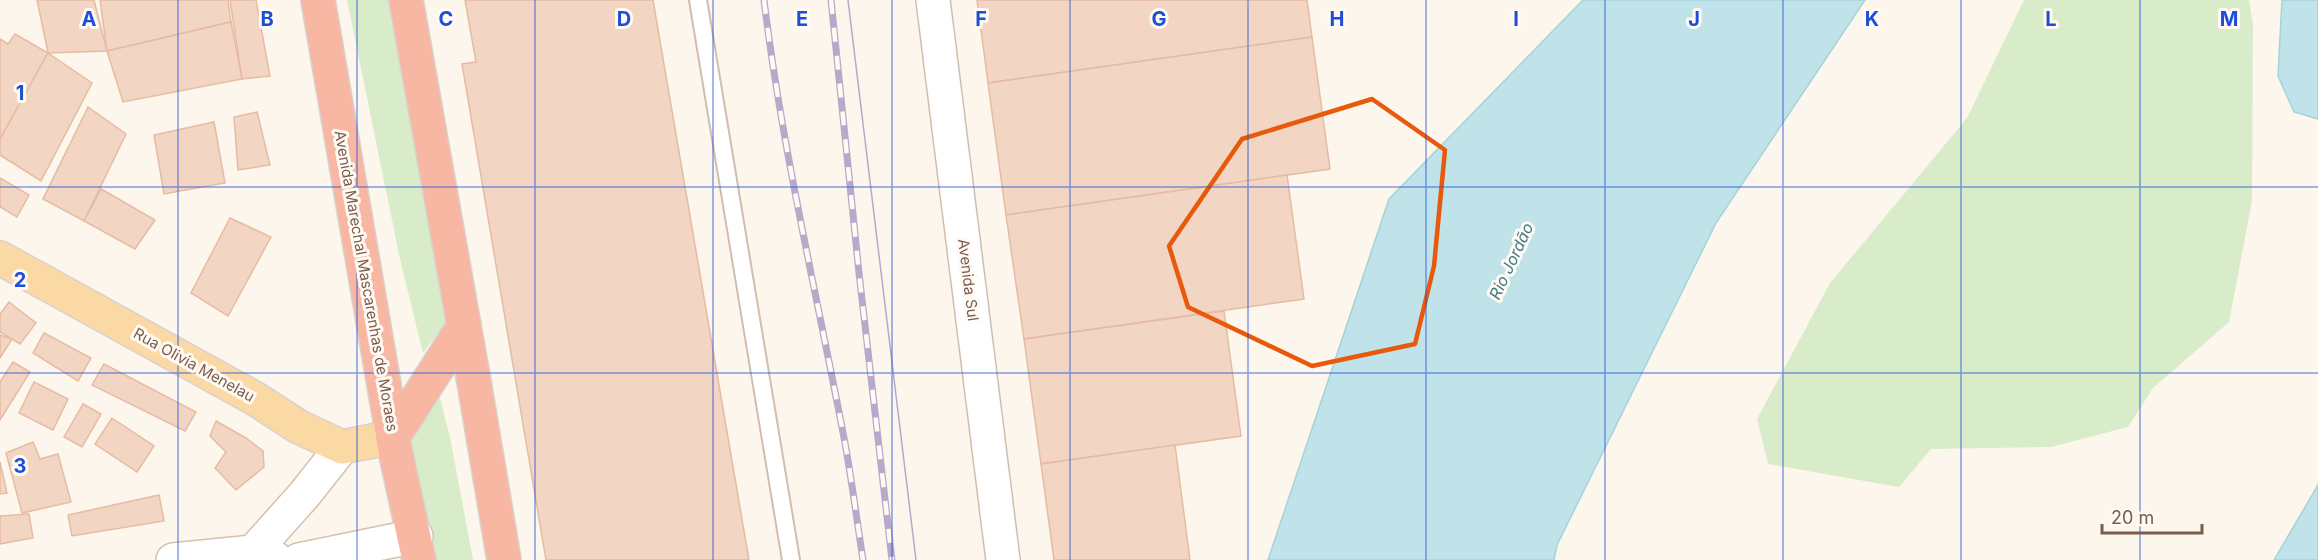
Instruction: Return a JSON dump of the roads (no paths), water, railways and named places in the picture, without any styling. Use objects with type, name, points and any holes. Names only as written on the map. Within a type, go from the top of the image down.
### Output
[{"type":"highway","name":"Avenida Marechal Mascarenhas de Moraes","points":[[318,0],[393,437],[418,548]]},
{"type":"highway","points":[[406,0],[504,560]]},
{"type":"highway","points":[[393,437],[464,326]]},
{"type":"main road","name":"Rua Olivia Menelau","points":[[0,258],[254,398],[299,427],[342,447]]},
{"type":"main road","points":[[342,447],[393,437]]},
{"type":"street","name":"Avenida Sul","points":[[933,0],[1003,560]]},
{"type":"street","points":[[253,552],[304,495],[342,447]]},
{"type":"street","points":[[299,560],[418,548]]},
{"type":"street","points":[[173,560],[253,552],[285,560]]},
{"type":"lane","points":[[698,0],[792,560]]},
{"type":"water","name":"Rio Jordão","points":[[1583,0],[1865,0],[1716,223],[1557,545],[1554,560],[1268,560],[1389,199]]},
{"type":"water","points":[[2282,0],[2318,0],[2318,119],[2294,112],[2278,76]]},
{"type":"water","points":[[2318,485],[2318,560],[2274,560]]},
{"type":"tram line","points":[[848,0],[916,560]]},
{"type":"railway","points":[[764,0],[780,111],[845,443],[863,560]]},
{"type":"railway","points":[[831,0],[892,560]]}]
